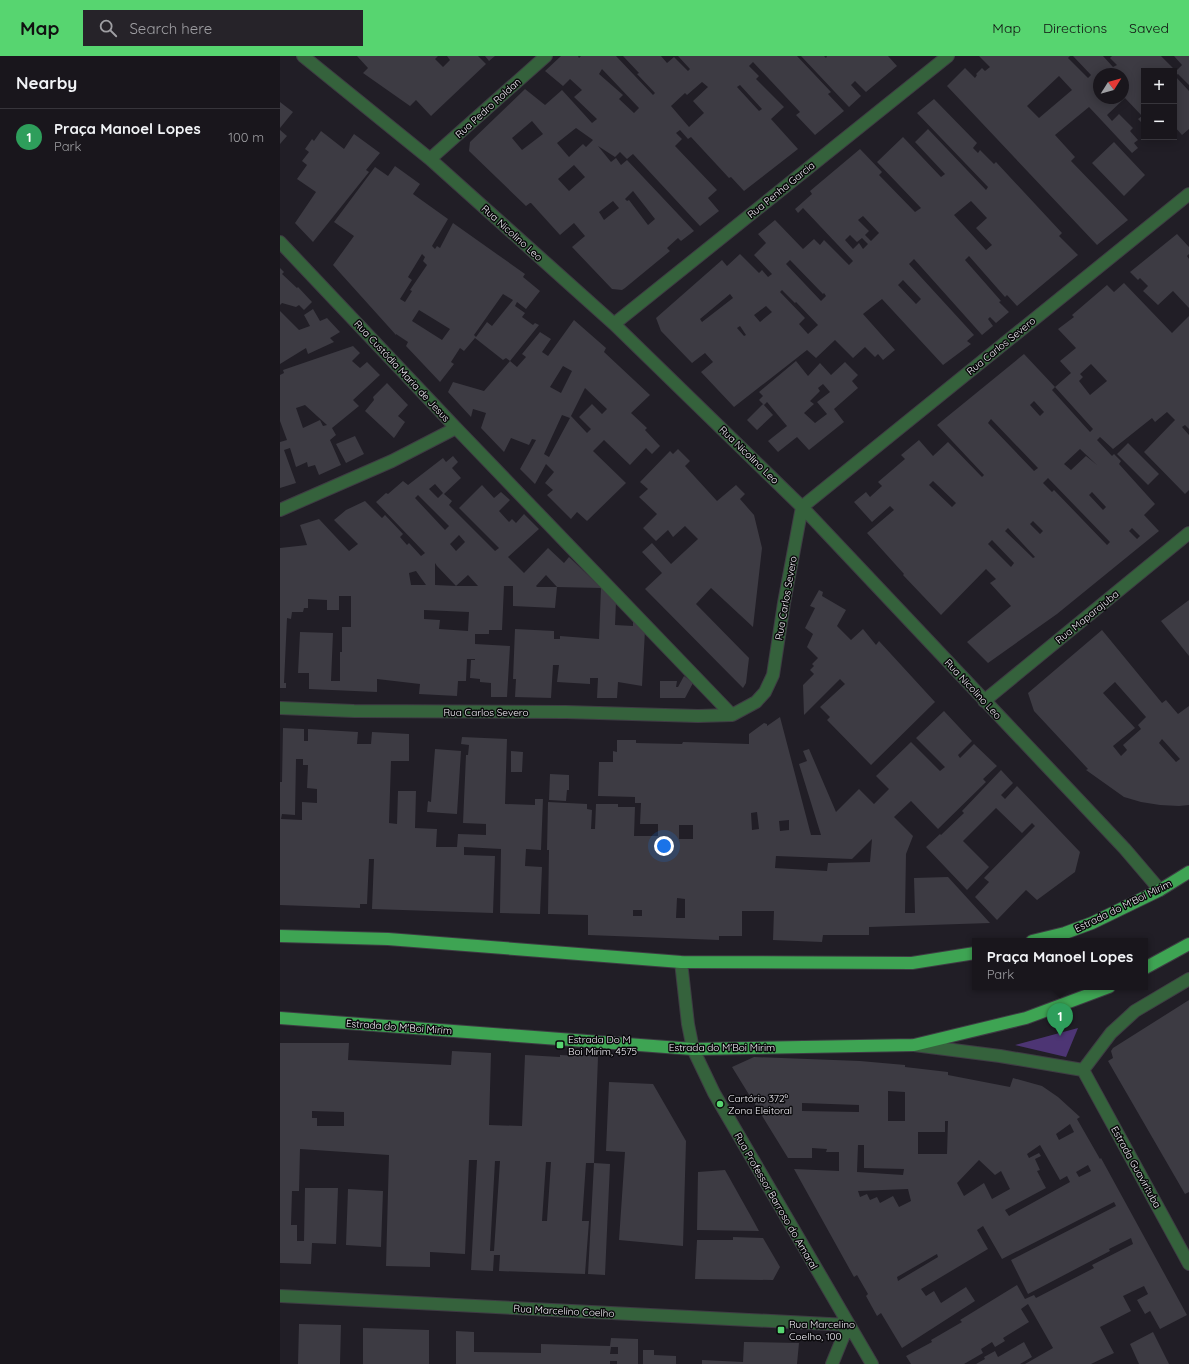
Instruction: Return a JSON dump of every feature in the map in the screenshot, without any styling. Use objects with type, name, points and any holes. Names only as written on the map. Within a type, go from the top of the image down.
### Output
[{"type":"main road","name":"Estrada do M'Boi Mirim","points":[[1044,938],[1065,933],[1092,923],[1160,890],[1189,872]]},
{"type":"main road","points":[[280,936],[388,939],[681,962],[912,963],[972,953]]},
{"type":"main road","points":[[1148,966],[1189,944]]},
{"type":"main road","name":"Estrada do M'Boi Mirim","points":[[280,1018],[693,1049],[914,1045],[1026,1018],[1101,990]]},
{"type":"street","name":"Rua Nicolino Leo","points":[[303,56],[430,159],[614,324],[802,507],[1125,849],[1160,890]]},
{"type":"street","name":"Rua Pedro Roldan","points":[[430,159],[546,56]]},
{"type":"street","name":"Rua Penha Garcia","points":[[614,324],[948,56]]},
{"type":"street","name":"Rua Carlos Severo","points":[[280,708],[354,711],[566,712],[698,716],[732,715],[756,702],[765,692],[773,675],[784,603],[802,507],[1189,194]]},
{"type":"street","name":"Rua Custódia Maria de Jesus","points":[[280,242],[456,428],[392,460],[280,510]]},
{"type":"street","points":[[456,428],[732,715]]},
{"type":"street","name":"Rua Maparajuba","points":[[984,701],[1189,533]]},
{"type":"street","name":"Rua Professor Barroso do Amaral","points":[[681,962],[688,1024],[693,1049],[714,1093],[872,1364]]},
{"type":"street","points":[[914,1045],[1000,1056],[1083,1070],[1111,1033],[1135,1011],[1189,979]]},
{"type":"street","name":"Estrada Guavirituba","points":[[1083,1070],[1189,1264]]},
{"type":"street","name":"Rua Marcelino Coelho","points":[[280,1296],[848,1325]]},
{"type":"street","points":[[832,1364],[848,1325]]},
{"type":"shaded area","points":[[1078,1028],[1066,1057],[1015,1045]]},
{"type":"building","points":[[357,56],[438,56],[435,59],[443,67],[450,60],[447,56],[478,56],[486,64],[431,116],[416,100],[410,106],[363,73],[368,68]]},
{"type":"building","points":[[485,56],[495,56],[489,61]]},
{"type":"building","points":[[561,56],[578,56],[579,58],[581,56],[616,56],[653,95],[655,93],[623,56],[661,56],[667,63],[674,57],[688,71],[690,69],[678,56],[797,56],[831,92],[828,94],[844,111],[815,135],[796,115],[800,112],[753,62],[749,66],[759,76],[756,79],[784,107],[771,119],[798,149],[744,191],[731,177],[729,178],[691,137],[688,139],[680,130],[676,133],[682,139],[675,146],[717,190],[708,198],[719,211],[700,226],[633,154],[627,159],[620,152],[615,157],[598,146],[611,162],[616,158],[621,165],[627,160],[694,231],[681,241],[678,238],[667,248],[670,251],[625,288],[622,290],[612,289],[572,247],[585,236],[574,223],[560,235],[531,203],[526,206],[469,151],[470,142],[525,89],[545,105],[562,90],[592,123],[597,119],[574,97],[582,90],[570,79],[563,86],[545,71]],"holes":[[[602,69],[639,108],[634,113],[619,99],[623,95],[599,74]],[[702,82],[708,87],[693,101],[704,113],[689,127],[671,106],[685,93],[687,95]],[[740,85],[762,109],[759,111],[737,87]],[[532,121],[543,134],[522,150],[512,138]],[[576,128],[593,140],[586,147],[583,144],[569,157],[557,143]],[[574,165],[585,177],[569,191],[558,179]],[[633,191],[655,219],[648,225],[629,200],[627,201],[625,199]],[[613,201],[619,208],[604,220],[599,212]]]},
{"type":"building","points":[[801,56],[824,56],[826,58],[827,56],[888,56],[897,66],[866,92],[855,81],[851,85],[861,96],[849,107]]},
{"type":"building","points":[[979,56],[1070,56],[1068,58],[1088,78],[1091,75],[1073,56],[1103,56],[1113,67],[1117,65],[1110,58],[1112,56],[1161,56],[1173,68],[1141,68],[1141,115],[1129,102],[1129,68],[1093,68],[1093,104],[1119,104],[1107,115],[1112,121],[1119,114],[1133,128],[1130,131],[1138,140],[1134,143],[1138,148],[1132,153],[1089,107],[1055,135],[1075,157],[1071,161],[1128,220],[1097,245],[947,86],[965,68],[975,78],[977,75],[976,74],[982,68],[985,71],[990,67]],"holes":[[[1059,76],[1072,90],[1039,118],[1027,106]]]},
{"type":"building","points":[[1174,56],[1189,56],[1189,85],[1177,75],[1177,70],[1182,65]]},
{"type":"building","points":[[1177,78],[1189,91],[1189,129],[1182,135],[1177,129]]},
{"type":"building","points":[[934,99],[977,143],[973,148],[978,153],[980,150],[994,164],[996,162],[1062,233],[1059,236],[1078,255],[1017,306],[1007,295],[1005,297],[969,256],[965,260],[1009,312],[996,323],[990,317],[988,319],[993,326],[982,335],[914,259],[909,264],[974,335],[967,341],[971,344],[943,365],[882,299],[863,314],[895,350],[883,360],[878,354],[875,357],[865,347],[853,358],[835,340],[816,358],[807,350],[734,407],[701,372],[713,362],[705,353],[692,363],[661,331],[656,318],[722,260],[727,266],[740,254],[759,273],[762,270],[768,277],[772,274],[754,255],[766,243],[758,234],[775,220],[803,249],[814,239],[820,245],[824,240],[849,265],[853,261],[803,208],[798,213],[795,209],[812,194],[810,191],[860,149],[882,172],[879,175],[915,212],[921,208],[877,162],[903,137],[941,177],[945,174],[915,142],[928,129],[986,190],[988,187],[917,113]],"holes":[[[971,201],[987,218],[976,228],[992,245],[986,250],[954,215]],[[863,216],[879,233],[871,241],[865,235],[869,231],[858,220]],[[850,235],[857,242],[862,238],[868,244],[863,249],[859,243],[853,249],[845,240]],[[790,260],[823,294],[824,293],[826,296],[821,301],[786,264]],[[903,280],[921,299],[916,304],[898,285]],[[782,290],[818,325],[808,334],[799,324],[805,318],[780,292]],[[730,294],[733,298],[702,322],[700,319]],[[766,306],[772,312],[760,322],[754,315]],[[740,326],[746,335],[744,336],[737,328]]]},
{"type":"building","points":[[280,102],[293,112],[280,128]]},
{"type":"building","points":[[280,130],[287,136],[280,144]]},
{"type":"building","points":[[321,131],[344,149],[354,134],[380,153],[366,170],[369,172],[313,242],[295,223],[316,192],[297,179],[307,165],[302,161],[309,152],[305,149],[312,139],[314,141]]},
{"type":"building","points":[[1114,142],[1145,175],[1124,196],[1092,163]]},
{"type":"building","points":[[395,166],[420,184],[413,194],[448,219],[432,246],[435,249],[437,246],[440,248],[453,223],[525,274],[523,277],[540,291],[526,309],[517,302],[515,306],[525,313],[522,317],[533,325],[535,323],[539,325],[510,361],[506,358],[503,360],[475,338],[464,351],[460,348],[451,362],[454,364],[440,382],[406,346],[408,342],[396,335],[333,265],[354,236],[334,222],[375,167],[388,176]],"holes":[[[422,254],[425,257],[423,261],[427,265],[410,290],[412,291],[405,302],[400,299],[412,280],[408,277]],[[503,294],[513,300],[492,326],[487,322],[476,337],[474,335]],[[419,310],[450,329],[442,340],[412,321]]]},
{"type":"building","points":[[1177,234],[1189,247],[1189,254],[1187,256],[1189,259],[1189,308],[1173,291],[1158,305],[1143,291],[1148,286],[1140,278],[1138,280],[1130,272]]},
{"type":"building","points":[[280,268],[284,272],[282,274],[297,288],[298,287],[312,302],[304,310],[299,305],[296,307],[282,303],[280,305]]},
{"type":"building","points":[[1124,283],[1172,333],[1189,316],[1189,429],[1185,425],[1182,427],[1189,435],[1189,490],[1185,494],[1144,452],[1175,420],[1167,412],[1155,422],[1152,418],[1113,449],[1100,437],[1097,440],[1112,456],[1114,454],[1121,461],[1119,464],[1155,504],[1144,515],[1159,531],[1057,614],[988,663],[967,642],[1011,606],[990,583],[996,579],[986,569],[941,615],[903,575],[904,574],[867,533],[894,510],[890,506],[872,522],[854,502],[866,492],[870,497],[882,486],[878,482],[905,459],[901,455],[919,440],[933,456],[948,442],[982,477],[984,475],[937,425],[1024,354],[1055,387],[1071,373],[1060,361],[1076,348],[1058,329],[1074,317],[1072,315],[1107,285],[1114,292]],"holes":[[[1091,364],[1107,381],[1090,395],[1079,381],[1083,377],[1080,374]],[[1055,387],[1093,429],[1090,432],[1052,390]],[[1034,401],[1044,412],[1040,416],[1030,405]],[[991,419],[1038,468],[1034,471],[988,423]],[[1080,449],[1097,465],[1086,456],[1071,470],[1064,464]],[[1048,478],[1110,542],[1107,545],[1054,490],[1052,492],[1043,483]],[[933,481],[956,503],[952,507],[929,485]],[[1092,492],[1106,507],[1103,510],[1089,495]],[[1033,521],[1043,531],[1040,534],[1030,524]],[[1008,528],[1035,557],[1033,558],[1005,531]],[[1132,528],[1140,536],[1137,539],[1129,531]],[[992,540],[1014,563],[1011,567],[988,544]]]},
{"type":"building","points":[[313,309],[320,321],[327,318],[340,332],[330,338],[334,342],[308,354],[306,348],[280,364],[280,311],[299,330],[310,326],[304,315]]},
{"type":"building","points":[[574,320],[606,348],[604,352],[650,395],[631,413],[647,428],[645,430],[660,446],[652,454],[646,448],[630,465],[604,440],[593,451],[626,483],[587,521],[577,512],[571,519],[547,495],[553,490],[545,483],[554,472],[546,464],[535,484],[520,469],[536,440],[532,439],[529,445],[511,438],[504,452],[481,428],[486,413],[473,409],[471,417],[448,392],[453,382],[484,391],[510,361],[517,367],[526,357],[522,354],[540,332],[551,339],[542,352],[548,356]],"holes":[[[563,366],[572,371],[561,393],[550,387]],[[585,388],[607,409],[602,414],[592,404],[579,417],[591,429],[587,433],[571,416]],[[562,415],[570,418],[549,457],[544,454]]]},
{"type":"building","points":[[353,346],[360,353],[352,361],[360,368],[367,362],[380,375],[353,400],[359,406],[332,428],[336,435],[330,440],[341,465],[319,475],[315,465],[308,467],[307,462],[296,467],[290,448],[284,450],[296,483],[280,488],[280,442],[287,440],[280,421],[280,375],[284,373],[283,370]],"holes":[[[305,405],[327,425],[323,426],[320,420],[303,428],[296,408]]]},
{"type":"building","points":[[796,361],[808,376],[820,363],[831,375],[845,362],[858,375],[852,381],[858,388],[834,409],[844,422],[809,450],[797,437],[778,452],[768,441],[787,426],[767,402],[764,405],[759,400],[763,396],[759,392]],"holes":[[[823,384],[830,392],[817,402],[827,414],[815,423],[804,413],[814,404],[810,401],[820,391],[818,388]]]},
{"type":"building","points":[[387,383],[408,405],[398,416],[405,422],[394,438],[365,411],[374,400],[373,397]]},
{"type":"building","points":[[763,404],[773,415],[757,430],[747,420]]},
{"type":"building","points":[[355,436],[364,454],[346,463],[336,444]]},
{"type":"building","points":[[1128,443],[1159,474],[1148,485],[1117,454]]},
{"type":"building","points":[[678,449],[690,461],[685,466],[717,501],[736,485],[745,494],[740,499],[754,515],[762,548],[753,627],[711,588],[696,604],[749,658],[746,683],[743,688],[645,589],[662,573],[642,552],[652,543],[671,564],[698,539],[685,526],[673,537],[668,530],[656,541],[643,528],[657,514],[639,497],[648,489],[640,482],[670,451],[673,454]]},
{"type":"building","points":[[453,456],[458,462],[452,468],[461,478],[444,494],[452,501],[449,505],[495,551],[499,548],[459,508],[482,485],[494,498],[501,492],[510,500],[499,511],[509,522],[512,519],[516,523],[524,514],[539,529],[508,557],[524,573],[548,548],[564,563],[569,557],[616,602],[615,625],[633,626],[633,619],[645,630],[642,686],[618,682],[617,698],[597,698],[598,678],[590,678],[590,684],[557,682],[559,665],[553,665],[551,698],[515,697],[516,679],[513,679],[515,629],[554,631],[554,639],[560,639],[560,636],[599,639],[601,588],[557,587],[555,608],[513,606],[513,586],[504,586],[502,630],[489,630],[489,634],[475,634],[475,644],[510,646],[507,697],[491,697],[491,683],[480,682],[480,679],[470,678],[471,660],[475,659],[467,659],[466,681],[458,681],[457,696],[419,694],[420,684],[377,679],[377,692],[309,689],[309,673],[298,673],[300,632],[333,633],[331,681],[340,681],[342,627],[351,627],[351,596],[339,596],[339,610],[327,610],[327,600],[308,599],[308,608],[304,608],[303,612],[292,612],[291,619],[287,618],[284,683],[286,683],[286,688],[280,688],[280,548],[307,545],[300,525],[319,519],[349,551],[358,544],[334,520],[346,510],[365,501],[382,518],[385,515],[403,534],[400,537],[407,545],[409,543],[421,556],[425,553],[376,502],[403,481],[408,485],[443,458],[446,462]],"holes":[[[435,484],[443,493],[438,498],[429,489]],[[418,495],[449,526],[445,530],[415,498]],[[459,535],[465,542],[456,551],[450,544]],[[435,563],[456,586],[435,585]],[[416,571],[426,585],[411,585],[409,573]],[[468,575],[478,586],[456,586]],[[546,575],[557,587],[536,586]],[[424,610],[469,612],[468,631],[439,629],[440,620],[424,619]]]},
{"type":"building","points":[[819,590],[823,592],[822,596],[846,610],[837,626],[851,640],[863,629],[876,645],[879,641],[935,702],[871,765],[827,720],[830,717],[820,707],[845,684],[840,679],[804,715],[803,685],[814,674],[810,670],[814,666],[812,664],[818,658],[807,647],[813,634],[805,628],[815,608],[810,606]]},
{"type":"building","points":[[1189,600],[1189,656],[1161,621]]},
{"type":"building","points":[[1102,630],[1162,703],[1166,700],[1178,714],[1189,706],[1189,805],[1160,805],[1124,797],[1086,770],[1088,769],[1034,711],[1028,693]],"holes":[[[1115,682],[1146,717],[1138,725],[1141,729],[1123,745],[1127,750],[1121,756],[1113,746],[1135,728],[1103,693]],[[1162,739],[1180,759],[1176,762],[1159,743]]]},
{"type":"building","points":[[684,676],[693,683],[685,698],[660,698],[660,681],[677,681],[676,687],[678,687]]},
{"type":"building","points":[[944,711],[972,741],[958,755],[960,758],[974,744],[997,766],[983,779],[986,782],[938,829],[911,801],[894,817],[913,836],[906,854],[905,913],[915,913],[914,878],[948,877],[990,923],[869,927],[869,935],[823,935],[822,942],[773,940],[774,911],[742,911],[742,936],[719,936],[719,940],[588,935],[588,915],[548,914],[548,802],[587,804],[587,809],[592,810],[591,829],[595,829],[596,804],[618,804],[618,807],[635,807],[634,836],[658,836],[658,824],[640,824],[641,803],[635,803],[635,797],[598,796],[599,762],[613,762],[613,751],[617,752],[617,740],[636,740],[636,743],[682,744],[683,742],[749,744],[749,734],[764,723],[767,724],[767,726],[780,717],[811,835],[821,835],[799,764],[807,761],[803,751],[809,749],[836,812],[859,789],[874,804],[889,789],[876,776],[911,742],[940,771],[945,767],[916,738]],"holes":[[[757,812],[759,829],[752,830],[751,813]],[[789,820],[789,830],[780,831],[779,821]],[[679,825],[693,825],[693,839],[679,839]],[[872,839],[870,862],[828,863],[827,871],[775,868],[776,856],[852,859]],[[677,898],[685,899],[685,918],[676,918]],[[633,910],[642,910],[642,916],[633,916]]]},
{"type":"building","points":[[283,728],[304,729],[304,741],[308,741],[308,729],[358,732],[357,744],[371,744],[372,732],[409,734],[409,761],[391,761],[389,823],[397,824],[398,791],[416,791],[415,828],[437,829],[436,847],[457,847],[458,834],[486,835],[486,824],[463,823],[466,755],[468,755],[469,745],[461,744],[462,737],[507,739],[505,804],[535,805],[535,799],[543,799],[541,850],[526,849],[525,866],[542,867],[540,914],[500,913],[501,849],[464,847],[464,855],[495,856],[493,913],[372,909],[374,859],[369,859],[367,904],[360,904],[360,908],[280,905],[280,782],[282,782]],"holes":[[[296,759],[303,759],[303,765],[308,765],[307,788],[317,789],[317,803],[302,802],[302,820],[281,819],[282,814],[295,815]]]},
{"type":"building","points":[[435,749],[461,751],[457,814],[427,812],[428,801],[431,802]]},
{"type":"building","points":[[511,751],[523,752],[522,772],[511,772]]},
{"type":"building","points":[[1001,770],[1013,783],[1001,795],[1005,799],[1017,786],[1080,852],[1075,872],[1037,900],[1026,890],[997,920],[975,897],[989,882],[984,878],[1035,826],[1032,823],[1022,833],[996,808],[963,841],[989,867],[967,890],[926,847],[964,813],[962,811]]},
{"type":"building","points":[[550,774],[569,775],[569,790],[567,790],[566,801],[549,800]]},
{"type":"building","points":[[1189,1000],[1189,1192],[1185,1194],[1108,1061],[1113,1058],[1111,1051],[1113,1048]]},
{"type":"building","points":[[280,1043],[349,1043],[348,1060],[451,1065],[452,1051],[491,1053],[489,1125],[522,1126],[525,1055],[560,1057],[560,1055],[579,1055],[598,1057],[594,1163],[586,1163],[582,1221],[589,1221],[585,1274],[499,1271],[500,1255],[494,1255],[493,1271],[471,1270],[477,1160],[469,1160],[465,1254],[430,1252],[430,1267],[386,1266],[389,1155],[300,1149],[299,1191],[292,1191],[291,1225],[297,1225],[297,1241],[304,1241],[305,1188],[338,1188],[336,1244],[312,1243],[311,1264],[280,1263]],"holes":[[[312,1111],[344,1112],[344,1126],[317,1126],[317,1118],[312,1118]],[[495,1161],[500,1161],[494,1251],[490,1251]],[[546,1162],[551,1162],[547,1221],[542,1221]]]},
{"type":"building","points":[[754,1057],[860,1061],[905,1065],[905,1067],[948,1072],[948,1075],[1010,1087],[1013,1078],[1042,1086],[1058,1097],[1080,1117],[1077,1119],[1100,1159],[1101,1158],[1187,1315],[1160,1329],[1150,1311],[1145,1314],[1137,1300],[1148,1294],[1144,1286],[1123,1296],[1131,1311],[1100,1327],[1114,1353],[1091,1364],[1025,1364],[1053,1348],[1028,1304],[1021,1309],[1029,1322],[1003,1338],[1005,1341],[995,1347],[992,1342],[981,1349],[983,1353],[964,1364],[911,1364],[906,1356],[932,1342],[931,1340],[962,1322],[960,1320],[1017,1285],[1025,1299],[1034,1295],[1036,1298],[1094,1268],[1092,1265],[1133,1244],[1131,1238],[1109,1249],[1110,1251],[1028,1294],[1011,1260],[1116,1206],[1114,1202],[1002,1259],[983,1226],[977,1230],[988,1249],[921,1289],[926,1296],[934,1291],[941,1303],[966,1287],[975,1301],[902,1348],[881,1313],[877,1316],[866,1296],[868,1294],[857,1275],[854,1277],[794,1169],[839,1171],[839,1152],[826,1152],[827,1149],[812,1148],[812,1158],[788,1158],[732,1067]],"holes":[[[888,1091],[905,1092],[905,1121],[888,1121]],[[802,1103],[859,1105],[859,1112],[802,1111]],[[945,1121],[948,1121],[947,1154],[918,1154],[918,1132],[945,1132]],[[1070,1124],[1074,1132],[1059,1140],[1056,1134]],[[858,1145],[864,1145],[864,1168],[904,1169],[903,1175],[857,1172]],[[1040,1145],[1060,1180],[1067,1176],[1070,1182],[1009,1216],[1005,1210],[1046,1188],[1037,1171],[1040,1170],[1035,1159],[1041,1156],[1039,1153],[1029,1158],[1027,1154]],[[979,1160],[995,1175],[1001,1171],[1010,1189],[992,1199],[984,1183],[964,1196],[957,1183]],[[1088,1165],[1091,1171],[1079,1177],[1076,1172]],[[908,1189],[911,1201],[899,1207],[893,1196],[880,1203],[877,1197],[870,1200],[867,1194],[860,1197],[858,1191]],[[937,1254],[938,1257],[898,1281],[897,1277]]]},
{"type":"building","points":[[609,1082],[653,1084],[686,1141],[683,1246],[619,1240],[625,1152],[606,1151]]},
{"type":"building","points":[[594,1163],[610,1164],[605,1275],[588,1274]]},
{"type":"building","points":[[725,1170],[759,1231],[697,1230],[698,1172]]},
{"type":"building","points":[[348,1189],[383,1191],[381,1247],[346,1245]]},
{"type":"building","points":[[733,1237],[763,1238],[780,1267],[773,1280],[695,1279],[697,1240],[733,1240]]},
{"type":"building","points":[[299,1324],[341,1325],[340,1364],[298,1364]]},
{"type":"building","points":[[363,1328],[429,1330],[429,1364],[363,1364]]},
{"type":"building","points":[[456,1331],[474,1332],[474,1352],[541,1353],[541,1344],[610,1346],[611,1338],[638,1339],[638,1364],[617,1364],[617,1361],[610,1361],[610,1364],[456,1364]],"holes":[[[611,1347],[618,1347],[618,1354],[610,1354]]]},
{"type":"building","points":[[1153,1332],[1169,1364],[1139,1364],[1130,1344]]},
{"type":"building","points":[[744,1342],[799,1343],[797,1364],[702,1364],[702,1360],[743,1362]]},
{"type":"building","points":[[1024,1342],[1032,1357],[1020,1364],[976,1364],[985,1359],[984,1357],[995,1351],[998,1357]]},
{"type":"building","points":[[643,1350],[654,1350],[654,1355],[676,1356],[676,1364],[643,1364]]},
{"type":"place","name":"Praça Manoel Lopes","points":[[1060,1036]]},
{"type":"place","name":"Estrada Do M Boi Mirim, 4575","points":[[560,1045]]},
{"type":"place","name":"Cartório 372ª Zona Eleitoral","points":[[720,1104]]},
{"type":"place","name":"Rua Marcelino Coelho, 100","points":[[781,1330]]}]
